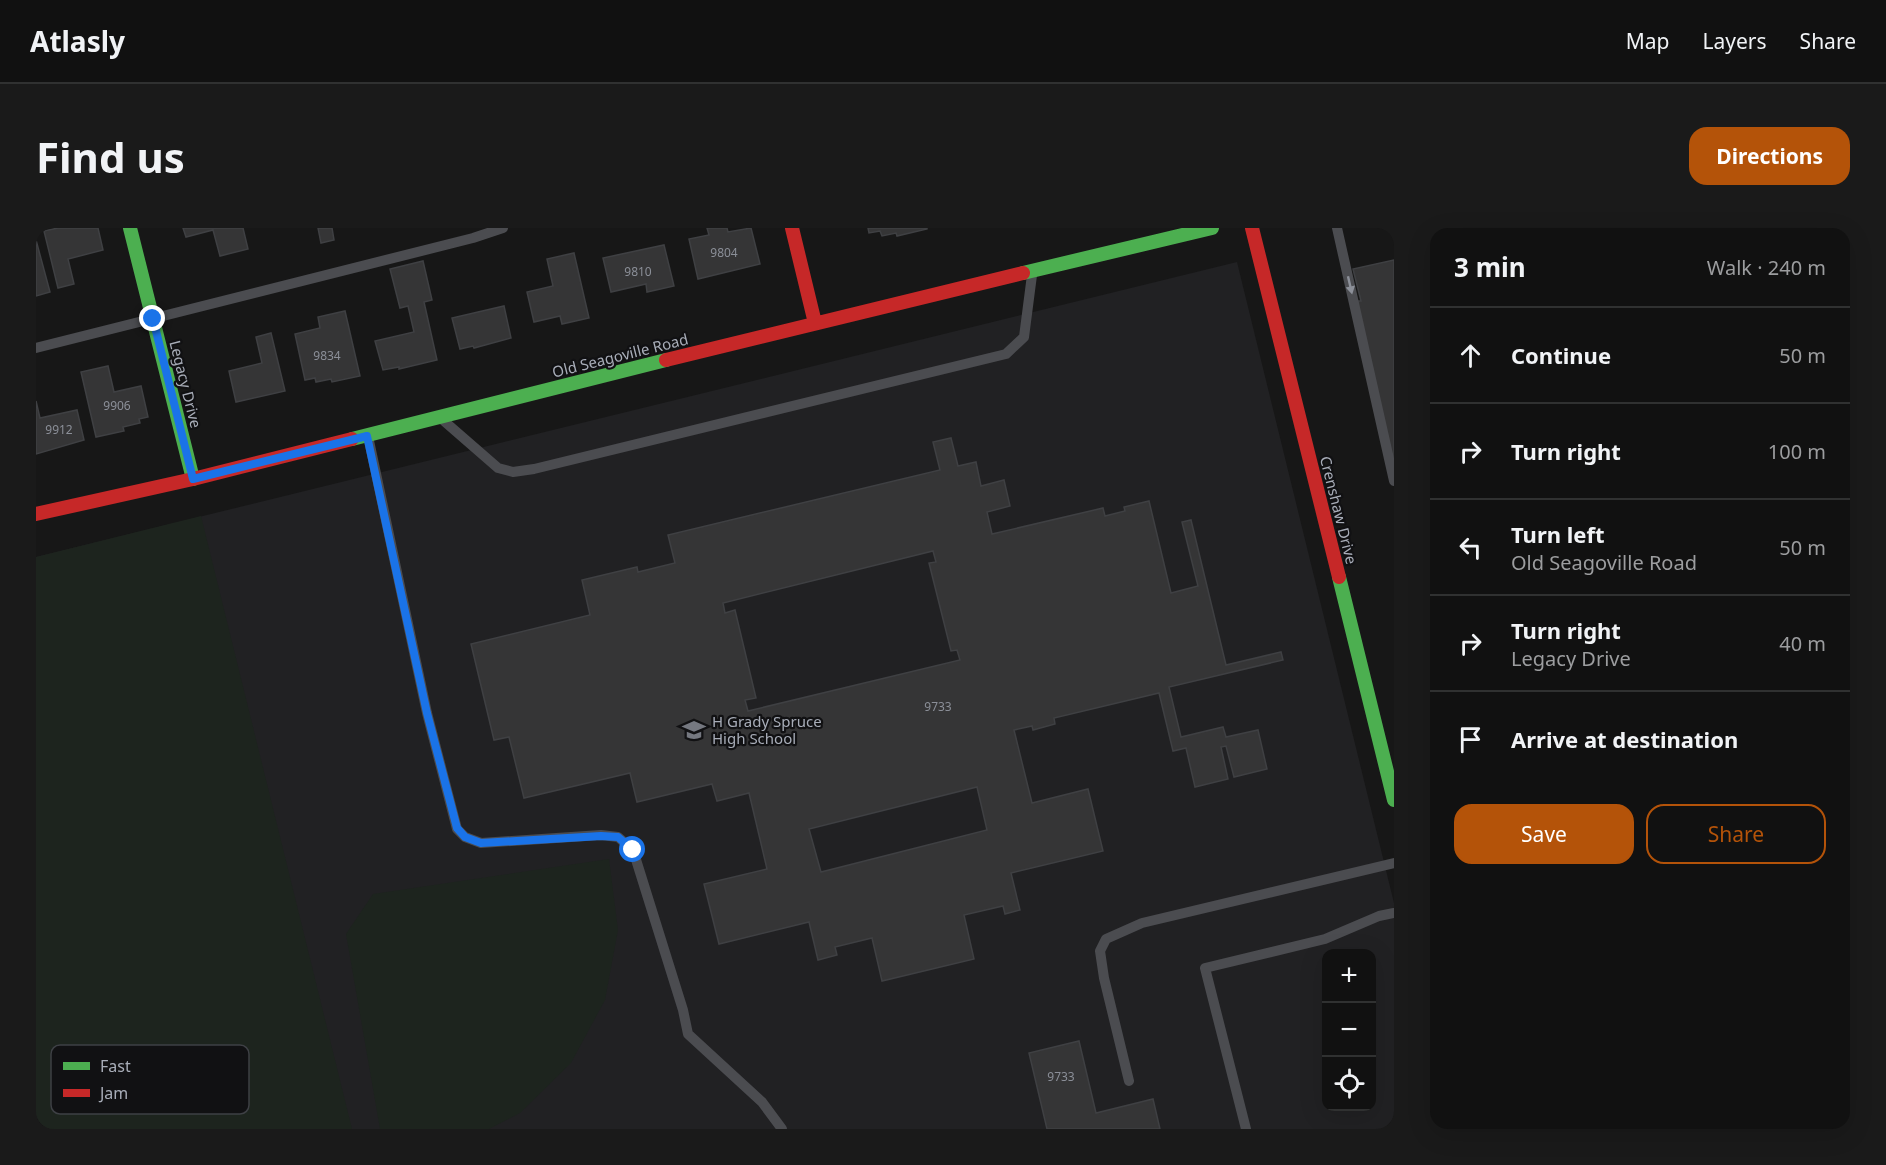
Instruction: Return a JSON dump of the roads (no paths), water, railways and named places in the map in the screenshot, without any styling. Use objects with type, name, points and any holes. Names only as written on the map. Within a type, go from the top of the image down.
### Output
[{"type":"street","name":"Legacy Drive","points":[[130,228],[193,479]]},
{"type":"street","points":[[792,228],[815,323]]},
{"type":"street","name":"Old Seagoville Road","points":[[36,514],[193,479],[815,323],[1212,228]]},
{"type":"street","name":"Crenshaw Drive","points":[[1252,228],[1394,800]]},
{"type":"lane","points":[[36,348],[462,241],[503,228]]},
{"type":"lane","points":[[1337,228],[1394,481]]},
{"type":"lane","points":[[439,417],[498,468],[513,472],[534,469],[1006,354],[1023,337],[1033,271]]},
{"type":"lane","points":[[367,436],[427,713],[457,828],[465,837],[481,843],[601,836],[618,837],[633,850],[688,1034],[762,1102],[782,1129]]},
{"type":"lane","points":[[1129,1081],[1104,978],[1100,951],[1106,939],[1142,923],[1394,863]]},
{"type":"lane","points":[[1246,1129],[1205,968],[1325,939],[1379,916],[1394,913]]},
{"type":"place","name":"H Grady Spruce High School","points":[[694,730]]}]
